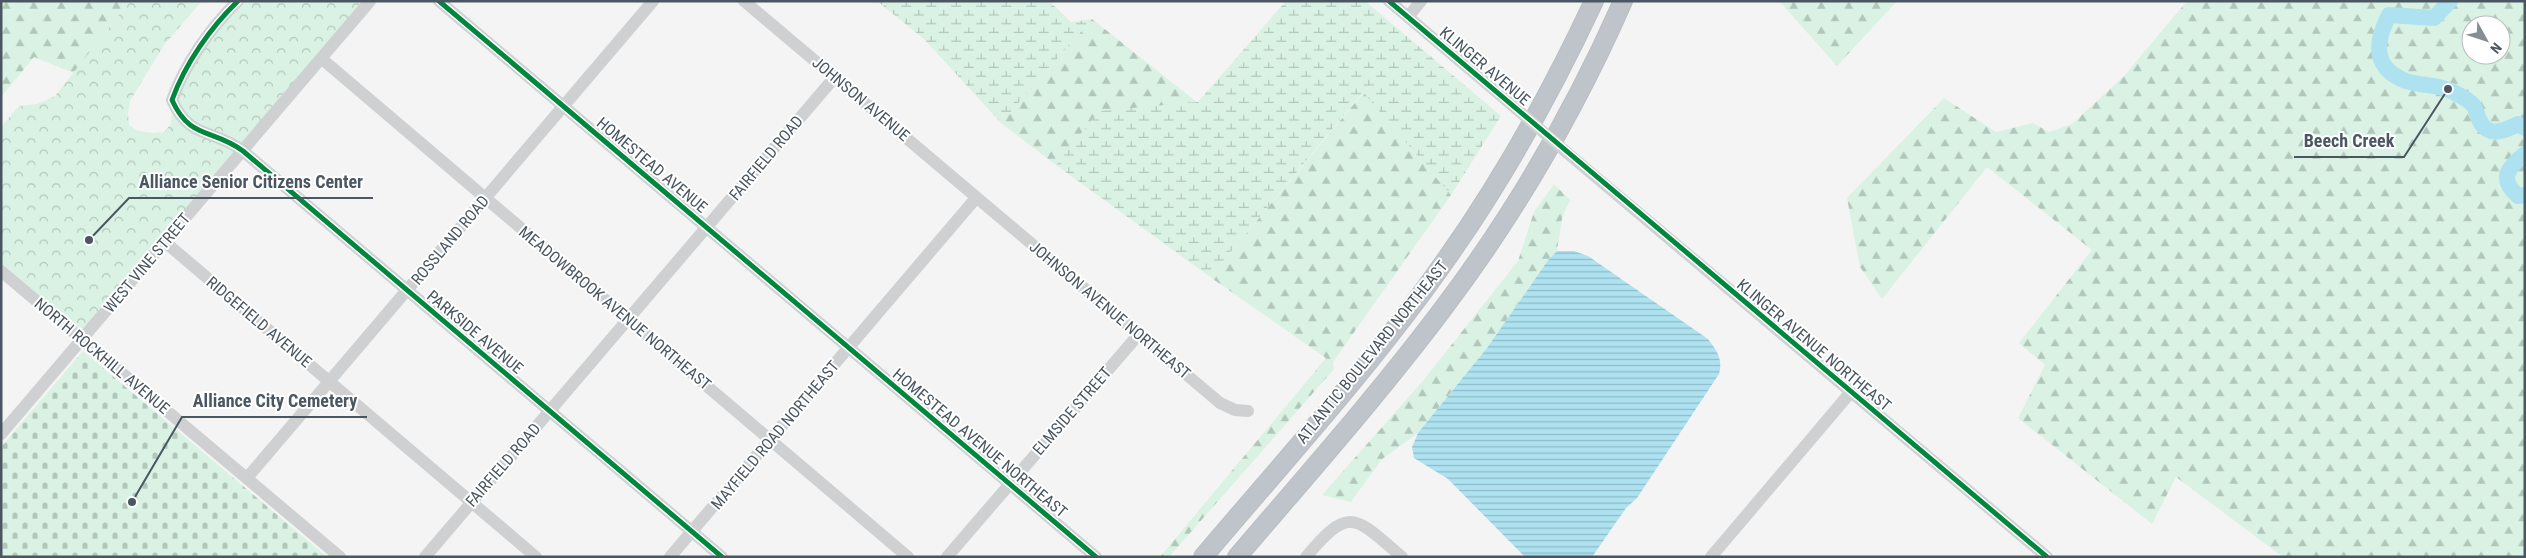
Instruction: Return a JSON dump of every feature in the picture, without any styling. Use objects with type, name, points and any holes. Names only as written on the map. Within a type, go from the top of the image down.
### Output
[{"type":"highway","name":"ATLANTIC BOULEVARD NORTHEAST","points":[[1203,557],[1365,366],[1445,261],[1492,191],[1548,92],[1594,1]]},
{"type":"highway","name":"ATLANTIC BOULEVARD NORTHEAST","points":[[1238,557],[1395,371],[1471,270],[1556,134],[1579,92],[1623,1]]},
{"type":"street","name":"PARKSIDE AVENUE","points":[[238,1],[196,53],[172,100],[178,112],[194,130],[220,137],[243,151],[722,557]]},
{"type":"street","name":"WEST VINE STREET","points":[[1,434],[370,1]]},
{"type":"street","name":"HOMESTEAD AVENUE","points":[[439,1],[849,348]]},
{"type":"street","name":"ROSSLAND ROAD","points":[[247,478],[653,1]]},
{"type":"street","name":"JOHNSON AVENUE","points":[[744,1],[976,198]]},
{"type":"street","name":"KLINGER AVENUE","points":[[1389,1],[1565,151]]},
{"type":"street","points":[[1408,17],[1421,1]]},
{"type":"street","name":"MEADOWBROOK AVENUE NORTHEAST","points":[[322,59],[908,557]]},
{"type":"street","name":"FAIRFIELD ROAD","points":[[425,557],[834,78]]},
{"type":"street","name":"KLINGER AVENUE NORTHEAST","points":[[1565,151],[2047,557]]},
{"type":"street","name":"JOHNSON AVENUE NORTHEAST","points":[[976,198],[1220,403],[1235,410],[1248,411]]},
{"type":"street","name":"MAYFIELD ROAD NORTHEAST","points":[[670,557],[976,198]]},
{"type":"street","name":"RIDGEFIELD AVENUE","points":[[165,242],[536,557]]},
{"type":"street","name":"NORTH ROCKHILL AVENUE","points":[[1,271],[340,557]]},
{"type":"street","name":"ELMSIDE STREET","points":[[947,557],[1139,334]]},
{"type":"street","name":"HOMESTEAD AVENUE NORTHEAST","points":[[849,348],[1096,557]]},
{"type":"street","points":[[1711,557],[1850,393]]},
{"type":"street","points":[[1306,557],[1332,528],[1349,520],[1359,522],[1368,528],[1402,557]]},
{"type":"green space","points":[[1,1],[130,1],[74,73],[34,57],[1,97]]},
{"type":"green space","points":[[130,1],[202,1],[164,45],[130,101],[129,125],[138,131],[153,133],[164,132],[171,124],[173,101],[193,59],[243,1],[364,1],[79,334],[1,268],[1,127],[19,106],[37,104],[55,96]]},
{"type":"green space","points":[[877,1],[1049,1],[1071,22],[1092,19],[1001,123],[924,39]]},
{"type":"green space","points":[[1286,1],[1365,1],[1501,116],[1451,195],[1363,92],[1210,277],[1056,165],[1099,111],[1198,102]]},
{"type":"green space","points":[[1779,1],[1897,1],[1837,66]]},
{"type":"green space","points":[[2187,1],[2525,1],[2525,557],[2283,557],[2176,477],[2152,524],[2018,418],[2045,365],[2019,343],[2092,250],[1987,167],[1882,299],[1860,267],[1847,198],[1944,98],[1996,132],[2033,123],[2049,132],[2072,124],[2124,76]]},
{"type":"green space","points":[[1092,19],[1198,103],[1099,111],[1056,165],[1001,123]]},
{"type":"green space","points":[[1364,92],[1451,195],[1333,362],[1334,369],[1169,557],[1160,557],[1326,358],[1210,277]]},
{"type":"green space","points":[[1554,184],[1570,200],[1562,218],[1557,251],[1549,259],[1487,348],[1418,433],[1381,460],[1351,502],[1322,495],[1422,382],[1518,261],[1534,212]]},
{"type":"green space","points":[[83,351],[327,557],[1,557],[1,447]]},
{"type":"water","points":[[1557,251],[1574,251],[1588,256],[1708,339],[1720,359],[1719,374],[1637,498],[1626,508],[1592,557],[1525,557],[1448,479],[1414,458],[1412,447],[1418,433],[1487,348],[1549,259]]},
{"type":"waterway","points":[[2450,1],[2434,18],[2389,15],[2379,44],[2382,62],[2395,76],[2406,81],[2446,89],[2466,99],[2473,105],[2481,123],[2489,130],[2498,131],[2518,124],[2525,128]]},
{"type":"waterway","points":[[2525,154],[2510,169],[2507,179],[2508,184],[2518,196],[2525,195]]},
{"type":"cycle path","points":[[238,1],[199,47],[177,87],[172,100],[186,122],[194,128],[232,144],[243,151],[722,557]]},
{"type":"cycle path","points":[[439,1],[1096,557]]},
{"type":"cycle path","points":[[1389,1],[2047,557]]},
{"type":"place","name":"Beech Creek","points":[[2448,89]]},
{"type":"place","name":"Alliance Senior Citizens Center","points":[[89,240]]},
{"type":"place","name":"Alliance City Cemetery","points":[[132,502]]}]
